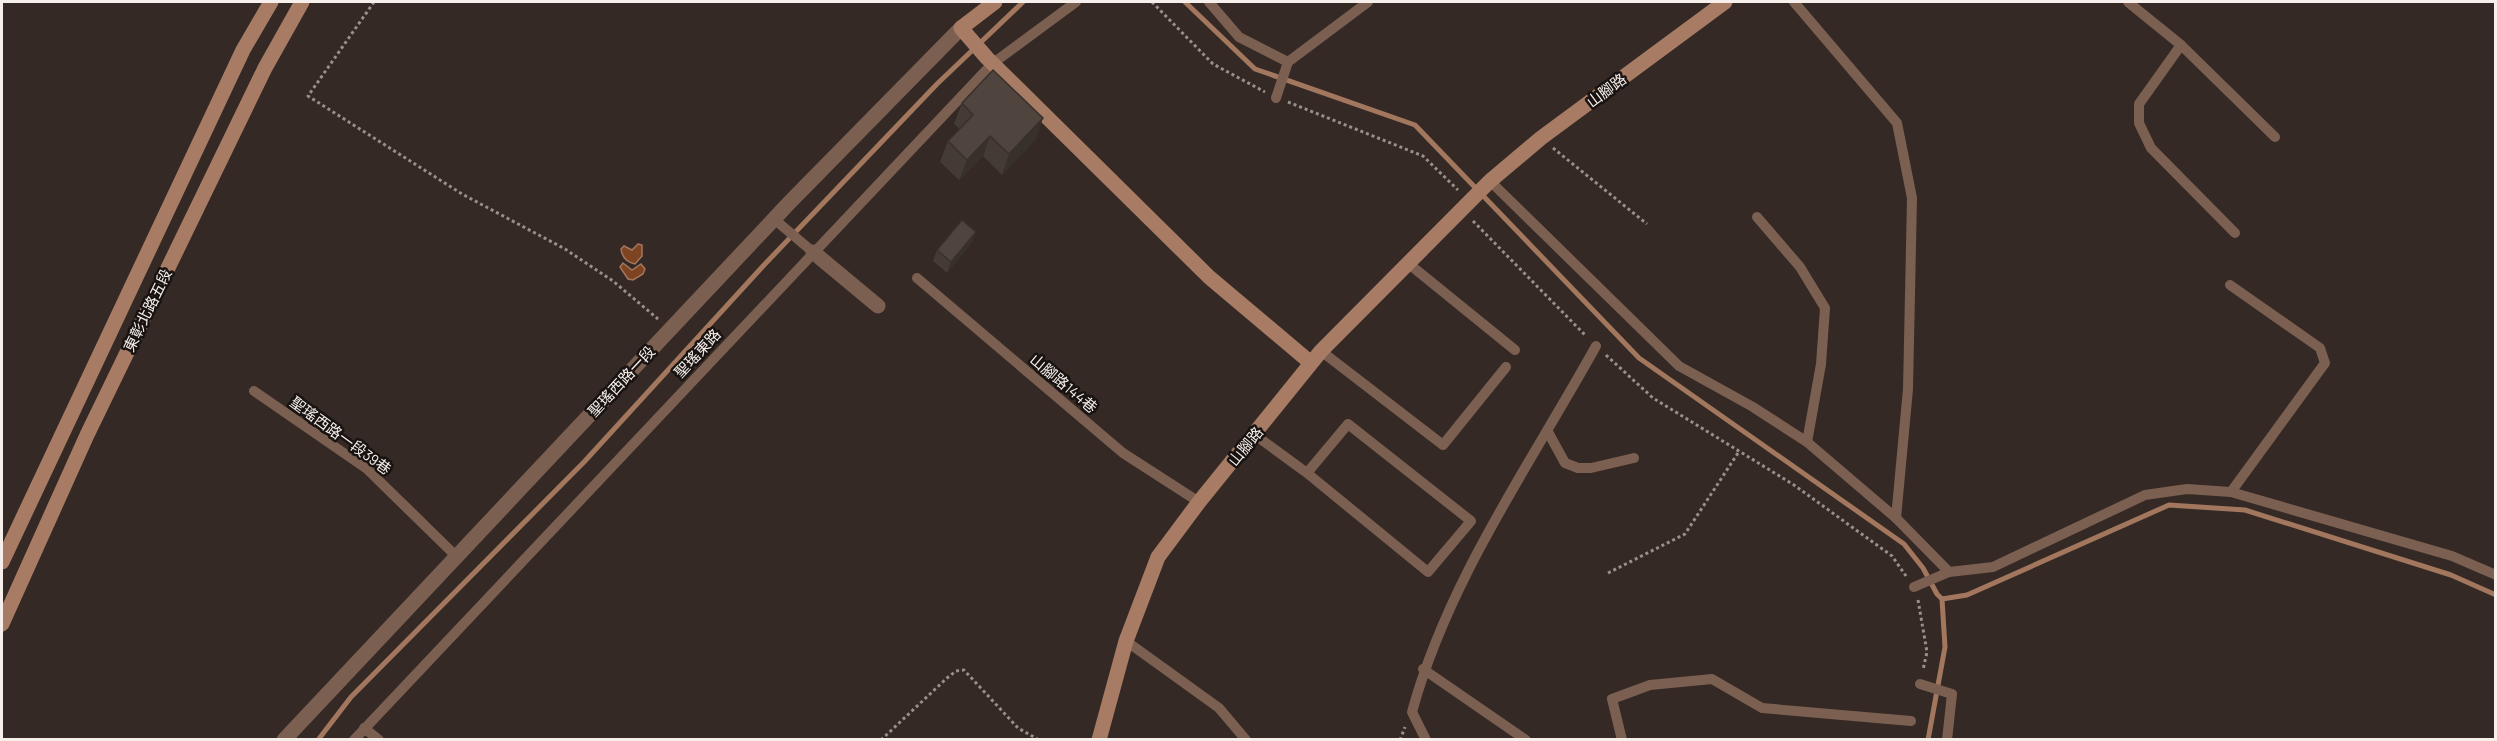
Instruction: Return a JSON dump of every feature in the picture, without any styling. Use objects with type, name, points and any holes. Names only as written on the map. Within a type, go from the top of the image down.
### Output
[{"type":"street","name":"東彰北路五段","points":[[2,562],[243,50],[271,2]]},
{"type":"street","name":"東彰北路五段","points":[[2,624],[87,435],[265,68],[302,2]]},
{"type":"street","points":[[995,2],[961,28],[990,61],[1209,277],[1316,357]]},
{"type":"street","name":"山腳路","points":[[1099,740],[1126,641],[1158,557],[1199,502],[1316,357],[1490,182],[1541,138],[1725,2]]},
{"type":"street","name":"聖瑤西路一段","points":[[285,740],[774,219],[961,28]]},
{"type":"street","points":[[813,252],[878,306]]},
{"type":"lane","name":"聖瑤東路","points":[[354,740],[990,61],[1076,2]]},
{"type":"lane","points":[[1209,2],[1239,37],[1288,62]]},
{"type":"lane","points":[[1276,98],[1288,62],[1368,2]]},
{"type":"lane","points":[[1794,2],[1897,123],[1912,198],[1908,388],[1896,518]]},
{"type":"lane","points":[[2128,2],[2181,45],[2276,136]]},
{"type":"lane","points":[[2181,45],[2139,104],[2139,123],[2151,148],[2235,233]]},
{"type":"lane","points":[[1490,182],[1679,366],[1808,441],[1896,518],[1948,572]]},
{"type":"lane","points":[[1757,217],[1800,267],[1825,308],[1821,364],[1808,441]]},
{"type":"lane","points":[[774,219],[813,252]]},
{"type":"lane","points":[[1409,264],[1515,350]]},
{"type":"lane","name":"山腳路144巷","points":[[917,278],[1123,453],[1199,502]]},
{"type":"lane","points":[[2230,285],[2320,348],[2325,363],[2231,492]]},
{"type":"lane","points":[[1426,740],[1412,712],[1424,669],[1465,575],[1596,346]]},
{"type":"lane","points":[[1316,357],[1443,445],[1506,367]]},
{"type":"lane","name":"聖瑤西路一段39巷","points":[[254,391],[367,469],[457,557]]},
{"type":"lane","points":[[1255,435],[1307,473],[1428,572],[1471,521],[1348,424],[1307,473]]},
{"type":"lane","points":[[1548,432],[1565,463],[1578,468],[1634,458]]},
{"type":"lane","points":[[1914,587],[1948,572],[1993,567],[2145,495],[2187,489],[2231,492],[2452,556],[2496,575]]},
{"type":"lane","points":[[1126,641],[1219,708],[1246,740]]},
{"type":"lane","points":[[1424,669],[1526,740]]},
{"type":"lane","points":[[1622,740],[1612,699],[1650,685],[1712,679],[1762,708],[1911,721]]},
{"type":"lane","points":[[1920,684],[1952,694],[1947,740]]},
{"type":"lane","points":[[364,728],[379,740]]},
{"type":"path","points":[[374,2],[308,96],[462,194],[565,249],[613,281],[670,329]]},
{"type":"path","points":[[1541,138],[1647,224]]},
{"type":"path","points":[[1608,573],[1685,534],[1738,453]]},
{"type":"path","points":[[881,740],[947,678],[956,671],[964,670],[1018,728],[1039,740]]},
{"type":"shaded area","points":[[638,244],[642,245],[642,256],[635,264],[625,259],[621,249],[624,246],[632,250]]},
{"type":"shaded area","points":[[623,263],[632,270],[641,264],[645,269],[643,274],[633,280],[628,279],[620,267]]},
{"type":"building","points":[[993,70],[1043,118],[1009,154],[990,136],[967,160],[948,141],[973,115],[962,103]]},
{"type":"building","points":[[962,220],[976,232],[951,262],[937,250]]},
{"type":"waterway","points":[[318,740],[351,697],[584,462],[764,265],[937,84],[1023,2]]},
{"type":"waterway","points":[[1185,2],[1255,69],[1415,125],[1639,358],[1904,544],[1923,568],[1942,599],[1945,647],[1928,740]]},
{"type":"waterway","points":[[1942,599],[1967,595],[2169,505],[2245,510],[2451,575],[2496,595]]}]
